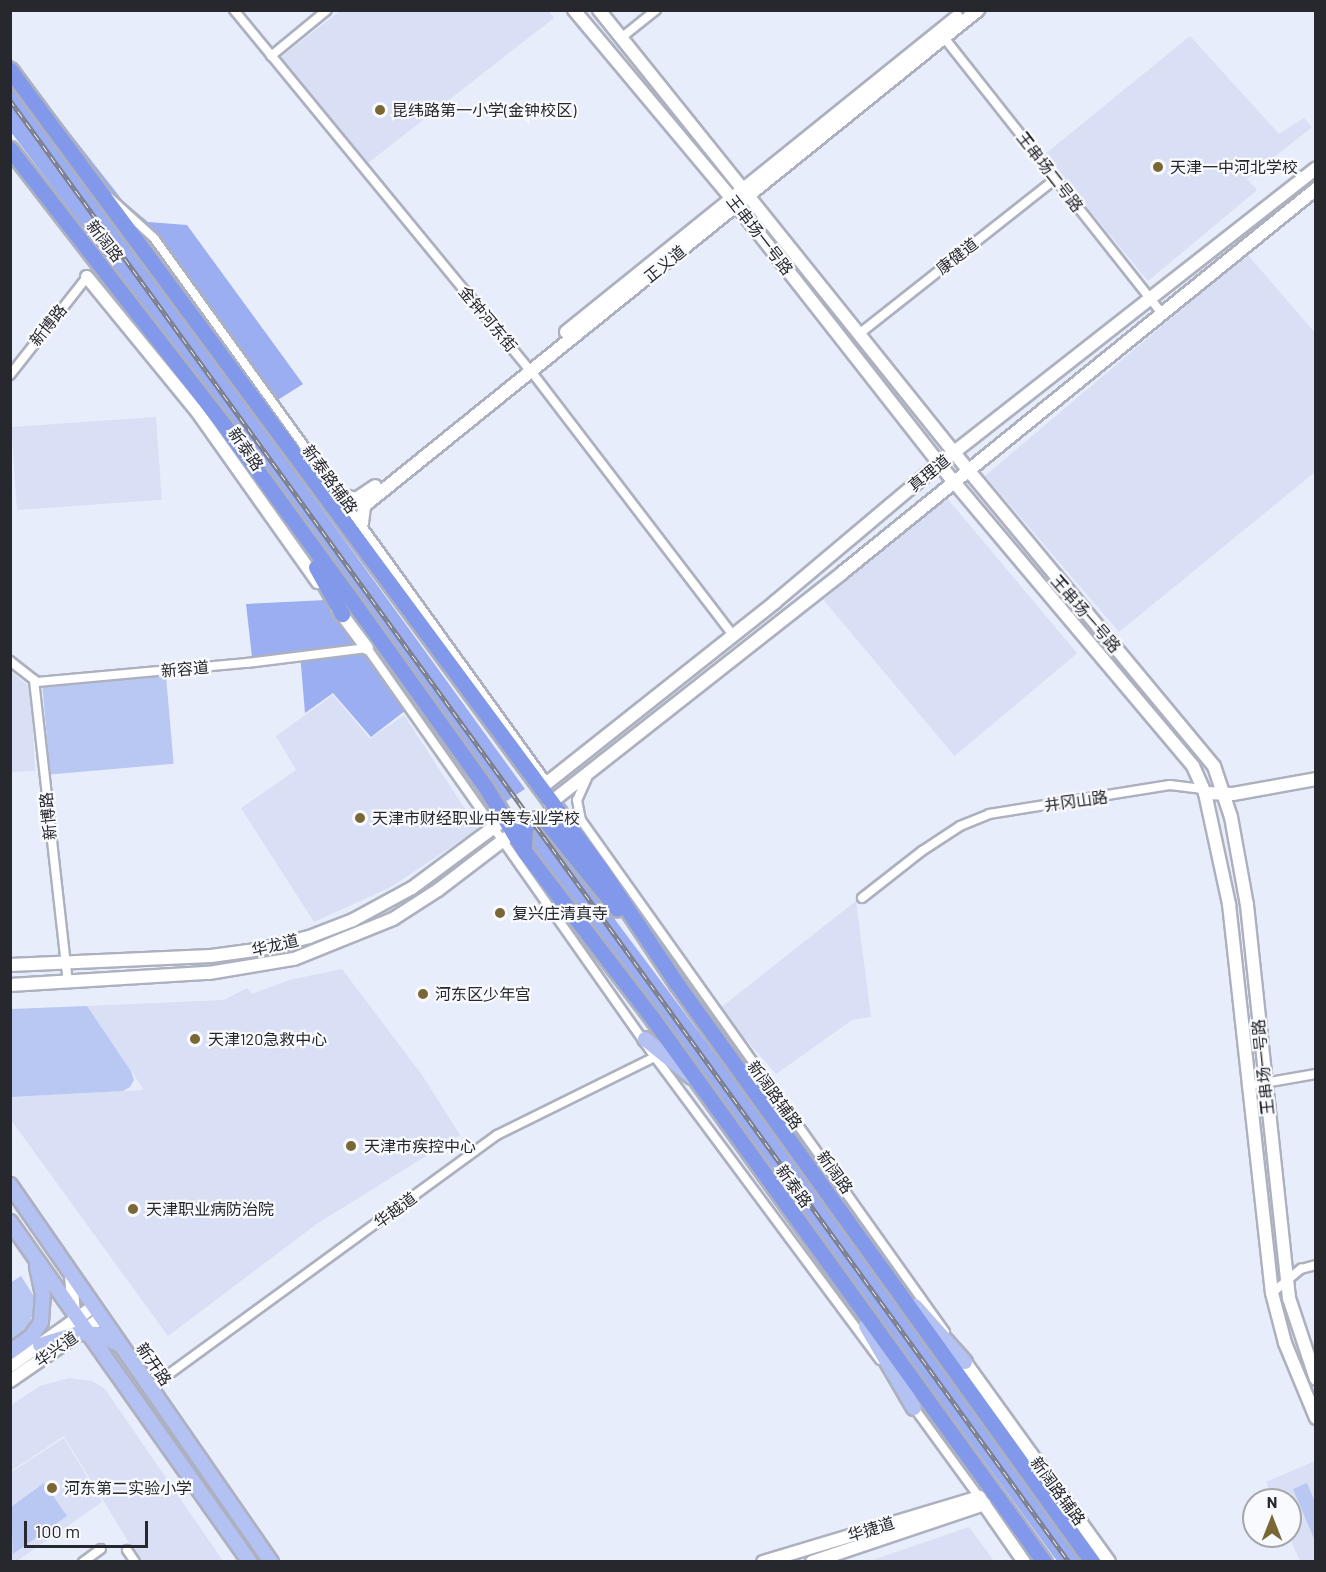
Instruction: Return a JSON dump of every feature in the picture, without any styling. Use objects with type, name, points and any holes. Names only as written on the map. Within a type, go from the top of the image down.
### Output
[{"type":"highway","points":[[11,70],[98,188]]},
{"type":"highway","name":"新阔路","points":[[10,149],[251,462]]},
{"type":"highway","name":"新阔路","points":[[98,188],[600,868],[641,932],[896,1288],[960,1367],[1092,1562]]},
{"type":"highway","points":[[251,462],[273,505],[324,579],[342,614]]},
{"type":"highway","name":"新泰路","points":[[251,462],[402,669],[503,830],[525,852],[696,1081],[927,1396],[1044,1562]]},
{"type":"highway","points":[[525,852],[525,826],[536,819],[545,820],[583,870],[641,932]]},
{"type":"main road","name":"王串场一号路","points":[[574,10],[734,202],[939,464]]},
{"type":"main road","name":"王串场一号路","points":[[599,10],[954,453],[1207,755],[1225,792],[1247,905],[1286,1280],[1293,1315],[1316,1379]]},
{"type":"main road","name":"正义道","points":[[941,35],[964,10]]},
{"type":"main road","name":"正义道","points":[[362,523],[364,506],[529,368],[941,35],[978,10]]},
{"type":"main road","name":"真理道","points":[[547,783],[733,635],[939,464],[1149,296],[1316,168]]},
{"type":"main road","points":[[757,239],[746,193],[774,170],[759,200],[769,228]]},
{"type":"main road","name":"真理道","points":[[550,803],[969,471],[1161,312],[1316,189]]},
{"type":"main road","name":"新泰路","points":[[87,277],[216,437],[367,648]]},
{"type":"main road","name":"正义道","points":[[341,495],[356,499],[364,495],[529,368]]},
{"type":"main road","name":"王串场一号路","points":[[934,431],[954,453]]},
{"type":"main road","name":"王串场一号路","points":[[917,444],[939,464]]},
{"type":"main road","name":"王串场一号路","points":[[939,464],[935,467],[954,482],[1188,759],[1204,791],[1212,825]]},
{"type":"main road","name":"井冈山路","points":[[1204,791],[1225,792],[1316,777]]},
{"type":"main road","name":"王串场一号路","points":[[1204,791],[1229,904],[1247,1086],[1272,1293],[1286,1343],[1316,1418]]},
{"type":"main road","points":[[10,985],[240,970],[314,952],[393,919],[503,830]]},
{"type":"main road","name":"华龙道","points":[[10,965],[220,955],[309,937],[354,920],[404,893],[503,830]]},
{"type":"main road","points":[[645,1039],[696,1081]]},
{"type":"main road","name":"新开路","points":[[10,1185],[271,1562]]},
{"type":"main road","points":[[10,1222],[77,1326],[250,1562]]},
{"type":"main road","points":[[10,1352],[37,1330],[43,1313],[42,1286],[32,1253]]},
{"type":"main road","points":[[71,1274],[77,1326]]},
{"type":"main road","points":[[848,1290],[914,1408]]},
{"type":"main road","name":"华兴道","points":[[77,1326],[97,1312]]},
{"type":"main road","points":[[77,1326],[105,1337],[122,1348]]},
{"type":"main road","points":[[43,1350],[77,1326]]},
{"type":"main road","name":"华兴道","points":[[10,1366],[43,1350]]},
{"type":"main road","name":"华兴道","points":[[10,1381],[43,1350]]},
{"type":"main road","name":"新阔路辅路","points":[[960,1367],[1110,1562]]},
{"type":"main road","points":[[981,1500],[1024,1562]]},
{"type":"main road","name":"华捷道","points":[[763,1562],[981,1500]]},
{"type":"main road","name":"华捷道","points":[[812,1562],[981,1500]]},
{"type":"street","name":"金钟河东街","points":[[234,10],[529,368],[733,635]]},
{"type":"street","points":[[271,56],[327,10]]},
{"type":"street","points":[[621,38],[656,10]]},
{"type":"street","name":"王串场二号路","points":[[941,35],[1161,312]]},
{"type":"street","name":"康健道","points":[[859,334],[1055,178]]},
{"type":"street","name":"新泰路辅路","points":[[98,188],[153,238],[362,523],[547,783]]},
{"type":"street","name":"新博路","points":[[10,375],[87,277]]},
{"type":"street","points":[[367,648],[503,830],[655,1057],[981,1500]]},
{"type":"street","name":"新容道","points":[[37,682],[247,663],[367,648]]},
{"type":"street","points":[[10,661],[37,682]]},
{"type":"street","name":"新博路","points":[[37,682],[48,831],[68,983]]},
{"type":"street","name":"新阔路辅路","points":[[593,769],[578,792],[578,815],[960,1367]]},
{"type":"street","name":"井冈山路","points":[[862,900],[937,841],[989,814],[1170,785],[1204,791]]},
{"type":"street","points":[[600,868],[658,931]]},
{"type":"street","name":"华越道","points":[[150,1388],[497,1135],[655,1057]]},
{"type":"street","points":[[1247,1086],[1316,1074]]},
{"type":"street","points":[[1272,1293],[1301,1269],[1316,1265]]},
{"type":"street","points":[[83,1562],[101,1549]]},
{"type":"street","points":[[127,1550],[135,1562]]},
{"type":"shaded area","name":"昆纬路第一小学(金钟校区)","points":[[548,10],[554,18],[368,163],[281,57],[340,11]]},
{"type":"shaded area","name":"天津一中河北学校","points":[[1190,36],[1279,134],[1304,118],[1312,127],[1247,179],[1257,190],[1148,281],[1044,155]]},
{"type":"shaded area","points":[[11,58],[123,201],[148,222],[187,225],[303,384],[254,415],[525,789],[505,802],[350,584],[11,132]]},
{"type":"shaded area","points":[[1247,254],[1315,333],[1315,472],[1119,632],[985,476]]},
{"type":"shaded area","points":[[156,417],[162,500],[17,510],[11,427]]},
{"type":"shaded area","points":[[946,497],[1077,653],[955,756],[823,600]]},
{"type":"shaded area","points":[[326,600],[406,710],[371,737],[333,693],[305,713],[300,653],[252,657],[246,604]]},
{"type":"shaded area","points":[[10,671],[31,688],[35,771],[11,772]]},
{"type":"shaded area","points":[[166,676],[174,764],[50,774],[42,687]]},
{"type":"shaded area","name":"天津市财经职业中等专业学校","points":[[333,695],[370,739],[404,715],[478,829],[391,887],[314,922],[241,808],[296,770],[276,736]]},
{"type":"shaded area","points":[[537,824],[549,831],[748,1098],[1082,1561],[1057,1561],[673,1035],[530,847],[527,832]]},
{"type":"shaded area","points":[[856,901],[871,1017],[852,1020],[776,1074],[719,1009]]},
{"type":"shaded area","points":[[342,969],[422,1075],[460,1135],[318,1223],[168,1336],[11,1120],[10,1097],[144,1090],[87,1006],[224,1000],[247,988],[252,994],[289,980]]},
{"type":"shaded area","points":[[87,1006],[131,1071],[134,1080],[130,1087],[123,1091],[11,1097],[11,1009]]},
{"type":"shaded area","points":[[21,1276],[35,1298],[34,1312],[27,1328],[11,1340],[10,1283]]},
{"type":"shaded area","points":[[69,1378],[92,1381],[105,1389],[223,1561],[140,1561],[64,1436],[11,1471],[11,1405],[40,1386]]},
{"type":"shaded area","name":"河东第二实验小学","points":[[64,1438],[102,1502],[17,1561],[11,1561],[10,1473]]},
{"type":"shaded area","points":[[1315,1461],[1315,1561],[1300,1561],[1294,1548],[1302,1548],[1302,1488],[1268,1488],[1266,1482]]},
{"type":"shaded area","points":[[44,1483],[67,1516],[13,1554],[11,1507]]},
{"type":"shaded area","points":[[1307,1483],[1315,1502],[1315,1541],[1302,1510],[1302,1488],[1295,1488]]},
{"type":"shaded area","points":[[969,1527],[994,1561],[870,1561]]},
{"type":"railway","points":[[10,100],[1069,1562]]},
{"type":"place","name":"昆纬路第一小学(金钟校区)","points":[[380,110]]},
{"type":"place","name":"天津一中河北学校","points":[[1158,167]]},
{"type":"place","name":"天津市财经职业中等专业学校","points":[[360,818]]},
{"type":"place","name":"复兴庄清真寺","points":[[500,913]]},
{"type":"place","name":"河东区少年宫","points":[[423,994]]},
{"type":"place","name":"天津120急救中心","points":[[195,1039]]},
{"type":"place","name":"天津市疾控中心","points":[[351,1146]]},
{"type":"place","name":"天津职业病防治院","points":[[133,1209]]},
{"type":"place","name":"河东第二实验小学","points":[[52,1488]]}]
